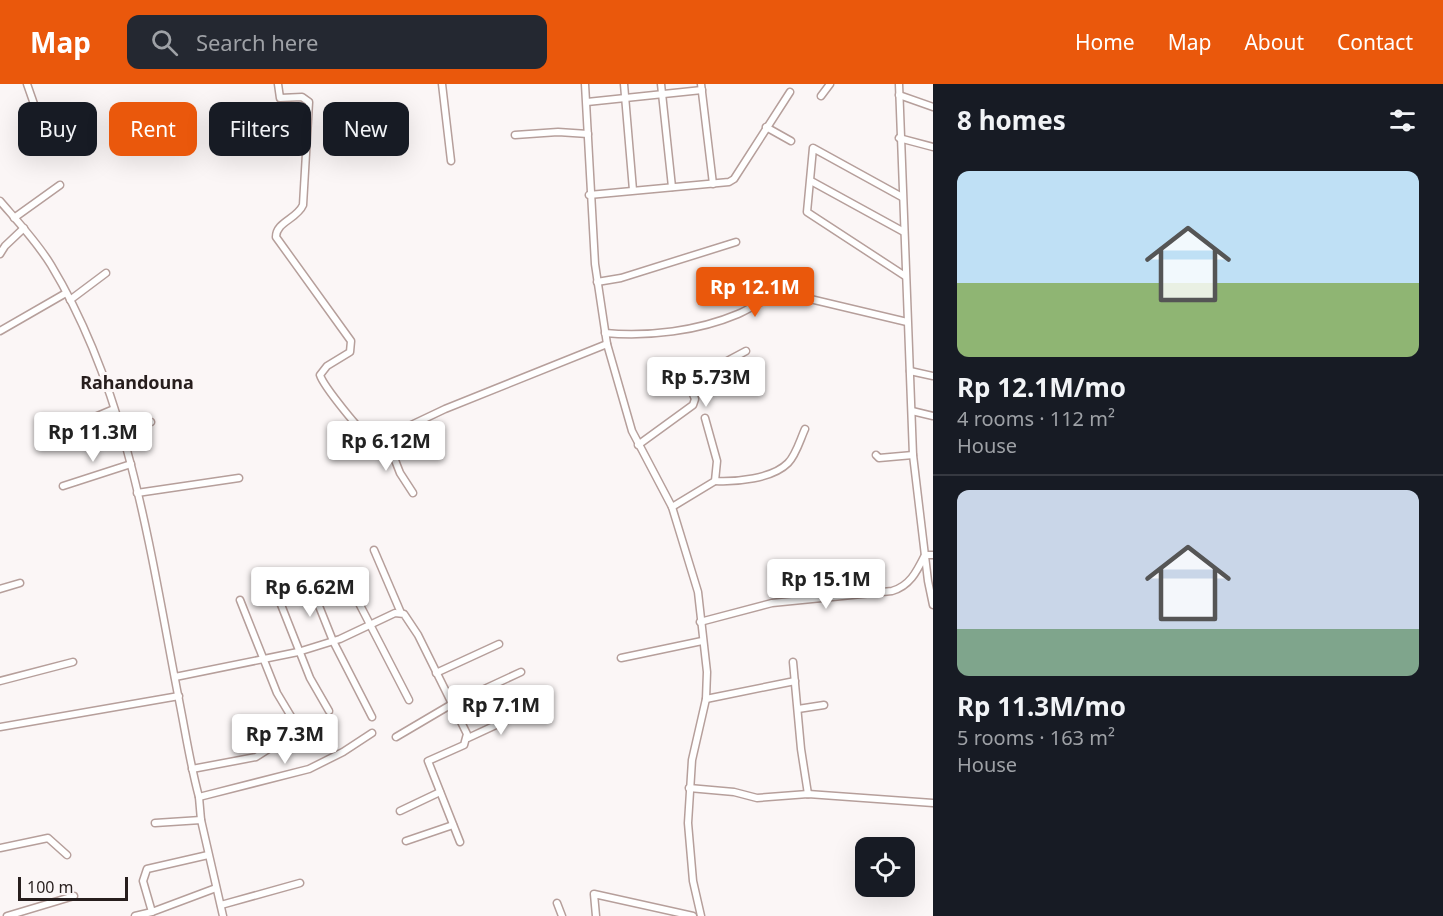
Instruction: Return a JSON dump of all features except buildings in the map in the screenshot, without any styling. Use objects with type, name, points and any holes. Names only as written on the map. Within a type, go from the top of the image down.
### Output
[{"type":"street","points":[[27,84],[34,102]]},
{"type":"street","points":[[278,84],[280,98],[303,96],[309,102],[303,205],[300,212],[279,227],[276,237],[352,345],[350,352],[321,371],[321,379],[367,436],[378,440],[386,437],[466,400],[608,344]]},
{"type":"street","points":[[442,84],[451,161]]},
{"type":"street","points":[[585,84],[589,195],[597,282],[605,333],[620,394],[638,446],[672,507],[698,592],[707,672],[706,699],[689,788],[689,848],[701,916]]},
{"type":"street","points":[[624,84],[633,190]]},
{"type":"street","points":[[661,84],[672,187]]},
{"type":"street","points":[[821,96],[830,84]]},
{"type":"street","points":[[899,84],[899,138],[913,455],[933,605]]},
{"type":"street","points":[[587,102],[662,94],[701,87],[713,184]]},
{"type":"street","points":[[589,195],[713,184],[734,179],[790,92]]},
{"type":"street","points":[[899,95],[933,107]]},
{"type":"street","points":[[766,127],[790,141]]},
{"type":"street","points":[[515,135],[558,132],[588,134]]},
{"type":"street","points":[[899,138],[933,147]]},
{"type":"street","points":[[902,197],[813,148],[807,212],[905,276]]},
{"type":"street","points":[[811,181],[904,232]]},
{"type":"street","points":[[14,218],[60,185]]},
{"type":"street","points":[[0,201],[51,264],[95,355],[120,428],[131,464],[199,797],[208,855],[223,916]]},
{"type":"street","points":[[0,254],[24,228]]},
{"type":"street","points":[[597,282],[621,278],[736,242]]},
{"type":"street","points":[[70,300],[106,273]]},
{"type":"street","points":[[0,331],[66,293]]},
{"type":"street","points":[[605,333],[643,334],[707,324],[740,313],[768,297],[785,293],[907,322]]},
{"type":"street","points":[[638,446],[695,403],[688,382],[746,351]]},
{"type":"street","points":[[910,371],[933,376]]},
{"type":"street","points":[[57,433],[114,409]]},
{"type":"street","points":[[912,411],[933,416]]},
{"type":"street","points":[[705,418],[717,461],[715,481]]},
{"type":"street","points":[[120,428],[151,422]]},
{"type":"street","points":[[672,507],[715,481],[735,481],[781,468],[793,456],[805,429]]},
{"type":"street","points":[[386,437],[400,473],[413,493]]},
{"type":"street","points":[[876,455],[879,458],[913,455]]},
{"type":"street","points":[[63,486],[131,464]]},
{"type":"street","points":[[137,493],[239,478]]},
{"type":"street","points":[[374,550],[401,613]]},
{"type":"street","points":[[925,555],[933,555]]},
{"type":"street","points":[[700,622],[772,603],[892,591],[902,588],[909,582],[925,555]]},
{"type":"street","points":[[346,578],[409,700]]},
{"type":"street","points":[[0,589],[20,583]]},
{"type":"street","points":[[310,586],[333,641],[372,717]]},
{"type":"street","points":[[276,592],[298,651],[329,711]]},
{"type":"street","points":[[240,600],[277,693],[295,723]]},
{"type":"street","points":[[175,677],[298,651],[333,641],[396,613],[401,613],[407,616],[468,738]]},
{"type":"street","points":[[621,658],[702,641]]},
{"type":"street","points":[[436,673],[499,644]]},
{"type":"street","points":[[0,681],[73,662]]},
{"type":"street","points":[[793,662],[801,749],[808,794]]},
{"type":"street","points":[[396,737],[452,704],[521,672]]},
{"type":"street","points":[[706,699],[795,681]]},
{"type":"street","points":[[0,728],[179,696]]},
{"type":"street","points":[[798,709],[824,705]]},
{"type":"street","points":[[459,842],[428,761],[464,745],[468,738],[524,712]]},
{"type":"street","points":[[199,797],[309,770],[372,733]]},
{"type":"street","points":[[192,769],[256,757],[269,751],[278,742]]},
{"type":"street","points":[[689,788],[734,792],[757,798],[808,794],[933,803]]},
{"type":"street","points":[[400,811],[440,792]]},
{"type":"street","points":[[155,823],[201,820]]},
{"type":"street","points":[[406,841],[453,825]]},
{"type":"street","points":[[0,848],[48,838],[67,855]]},
{"type":"street","points":[[152,912],[143,881],[144,872],[208,855]]},
{"type":"street","points":[[221,906],[300,883]]},
{"type":"street","points":[[135,916],[216,888]]},
{"type":"street","points":[[596,916],[594,894],[693,916]]},
{"type":"street","points":[[7,916],[74,896]]},
{"type":"street","points":[[557,903],[562,916]]},
{"type":"district","name":"Rahandouna","points":[[137,383]]}]
